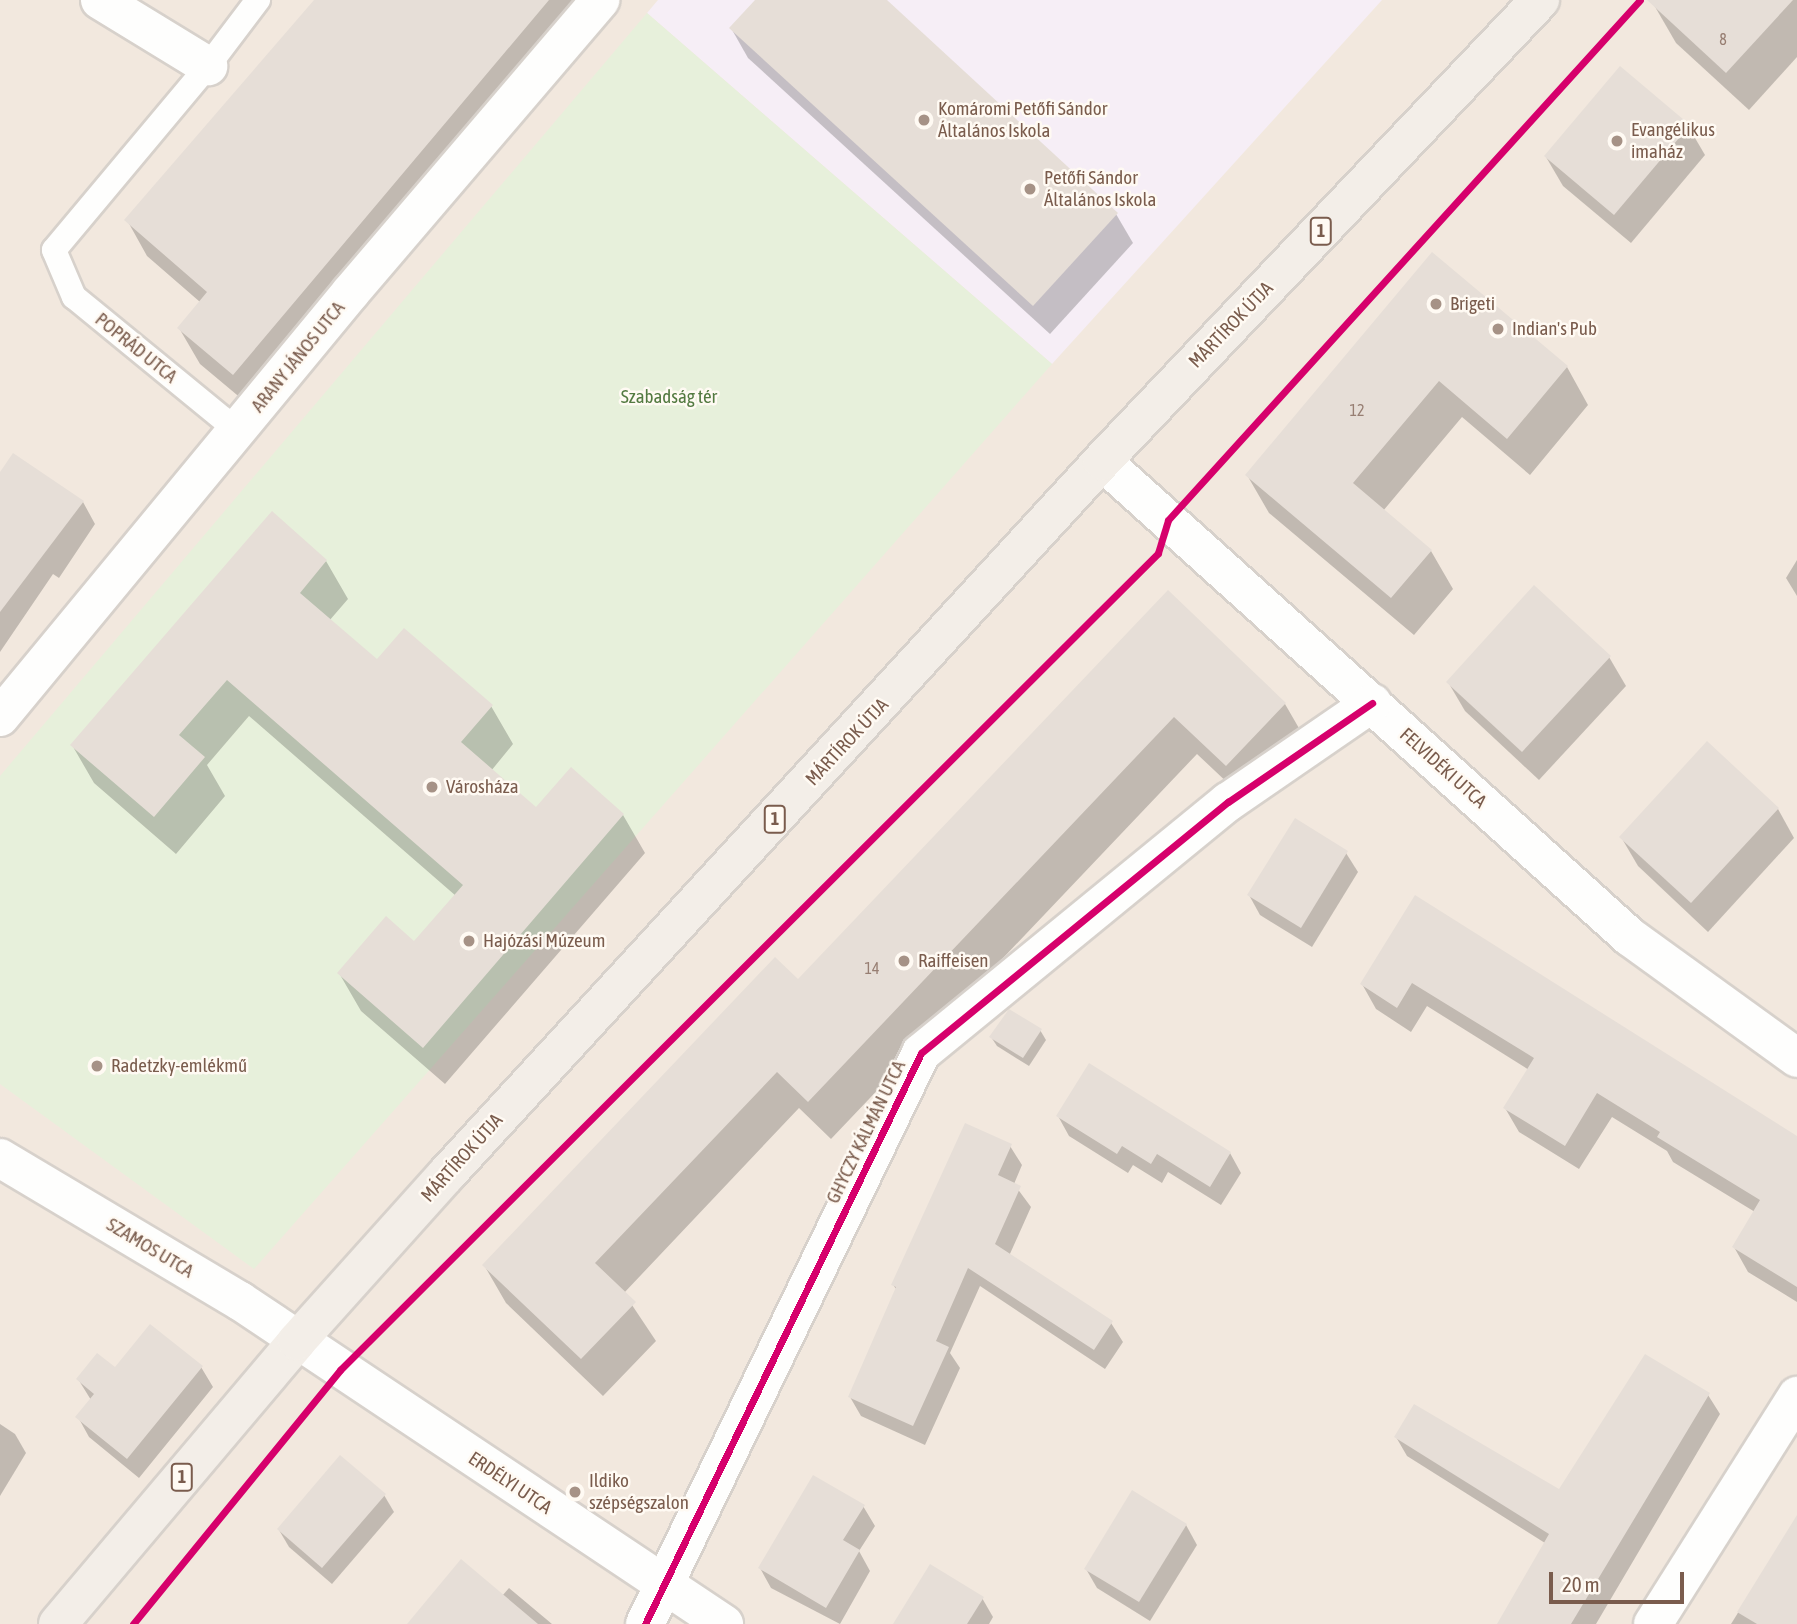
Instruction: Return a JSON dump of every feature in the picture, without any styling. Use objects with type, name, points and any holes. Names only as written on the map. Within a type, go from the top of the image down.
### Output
[{"type":"main road","name":"MÁRTÍROK ÚTJA","points":[[58,1624],[297,1341],[1102,461],[1540,0]]},
{"type":"street","points":[[100,0],[208,66]]},
{"type":"street","name":"ARANY JÁNOS UTCA","points":[[0,717],[600,0]]},
{"type":"street","name":"FELVIDÉKI UTCA","points":[[1102,461],[1630,937],[1797,1058]]},
{"type":"street","name":"GHYCZY KÁLMÁN UTCA","points":[[645,1624],[921,1053],[1228,802],[1372,704]]},
{"type":"street","name":"SZAMOS UTCA","points":[[0,1158],[240,1301],[297,1341]]},
{"type":"street","name":"ERDÉLYI UTCA","points":[[297,1341],[724,1624]]},
{"type":"street","points":[[1653,1624],[1797,1396]]},
{"type":"lane","points":[[208,66],[258,0]]},
{"type":"lane","name":"POPRÁD UTCA","points":[[208,66],[54,250],[74,297],[238,431]]},
{"type":"shaded area","points":[[0,0],[1797,0],[1797,1624],[0,1624]]},
{"type":"shaded area","name":"Petőfi Sándor Általános Iskola","points":[[658,0],[1382,0],[1052,364],[647,13]]},
{"type":"green space","name":"Szabadság tér","points":[[647,13],[1052,364],[254,1269],[0,1084],[0,776]]},
{"type":"building","points":[[314,0],[549,0],[233,375],[177,328],[207,292],[124,220]]},
{"type":"building","name":"Komáromi Petőfi Sándor Általános Iskola","points":[[755,0],[887,0],[1118,213],[1033,306],[729,28]]},
{"type":"building","points":[[1647,0],[1793,0],[1726,73]]},
{"type":"building","name":"Evangélikus imaház","points":[[1620,66],[1690,125],[1614,215],[1544,156]]},
{"type":"building","points":[[1432,252],[1568,366],[1507,439],[1439,381],[1353,483],[1432,550],[1391,598],[1245,475]]},
{"type":"building","points":[[13,453],[84,501],[0,612],[0,472]]},
{"type":"building","name":"Városháza","points":[[272,511],[327,560],[300,593],[377,659],[404,628],[493,705],[461,742],[536,807],[571,767],[624,814],[423,1048],[337,973],[386,916],[414,941],[463,885],[227,680],[179,735],[205,757],[154,817],[70,745]]},
{"type":"building","points":[[1534,585],[1611,656],[1522,752],[1446,682]]},
{"type":"building","points":[[1168,590],[1286,703],[1226,766],[1174,717],[808,1102],[777,1072],[595,1263],[636,1302],[581,1359],[482,1265],[775,957],[798,979]]},
{"type":"building","points":[[1707,741],[1779,808],[1691,903],[1619,837]]},
{"type":"building","points":[[1295,818],[1348,851],[1301,928],[1247,895]]},
{"type":"building","points":[[1415,895],[1797,1136],[1797,1287],[1732,1247],[1760,1200],[1657,1137],[1660,1132],[1597,1093],[1565,1146],[1503,1108],[1534,1058],[1412,983],[1397,1008],[1360,984]]},
{"type":"building","points":[[1009,1009],[1042,1029],[1023,1058],[989,1037]]},
{"type":"building","points":[[1089,1063],[1231,1152],[1210,1187],[1157,1154],[1151,1164],[1122,1146],[1117,1154],[1056,1116]]},
{"type":"building","points":[[965,1123],[1012,1144],[998,1175],[1021,1186],[995,1244],[1113,1321],[1094,1350],[968,1268],[936,1341],[949,1347],[913,1426],[848,1397],[896,1287],[891,1285]]},
{"type":"building","points":[[150,1324],[203,1366],[127,1459],[75,1417],[94,1394],[76,1379],[97,1353],[115,1367]]},
{"type":"building","points":[[1645,1354],[1710,1393],[1571,1624],[1497,1624],[1549,1534],[1394,1437],[1414,1404],[1559,1489]]},
{"type":"building","points":[[340,1455],[386,1494],[322,1568],[277,1529]]},
{"type":"building","points":[[813,1475],[865,1505],[843,1540],[860,1550],[826,1608],[758,1568]]},
{"type":"building","points":[[1132,1490],[1187,1524],[1139,1602],[1084,1569]]},
{"type":"building","points":[[1797,1515],[1797,1624],[1757,1624],[1737,1612]]},
{"type":"building","points":[[461,1559],[538,1624],[407,1624]]},
{"type":"building","points":[[930,1564],[984,1597],[967,1624],[893,1624]]},
{"type":"cycle path","points":[[133,1624],[340,1370],[1158,553],[1168,520],[1640,0]]},
{"type":"cycle path","points":[[645,1624],[921,1053],[1228,802],[1372,703]]},
{"type":"place","name":"Komáromi Petőfi Sándor Általános Iskola","points":[[924,120]]},
{"type":"place","name":"Evangélikus imaház","points":[[1617,141]]},
{"type":"place","name":"Petőfi Sándor Általános Iskola","points":[[1030,189]]},
{"type":"place","name":"Brigeti","points":[[1436,304]]},
{"type":"place","name":"Indian's Pub","points":[[1498,329]]},
{"type":"place","name":"Városháza","points":[[432,787]]},
{"type":"place","name":"Hajózási Múzeum","points":[[469,941]]},
{"type":"place","name":"Raiffeisen","points":[[904,961]]},
{"type":"place","name":"Radetzky-emlékmű","points":[[97,1066]]},
{"type":"place","name":"Ildiko szépségszalon","points":[[575,1492]]}]
